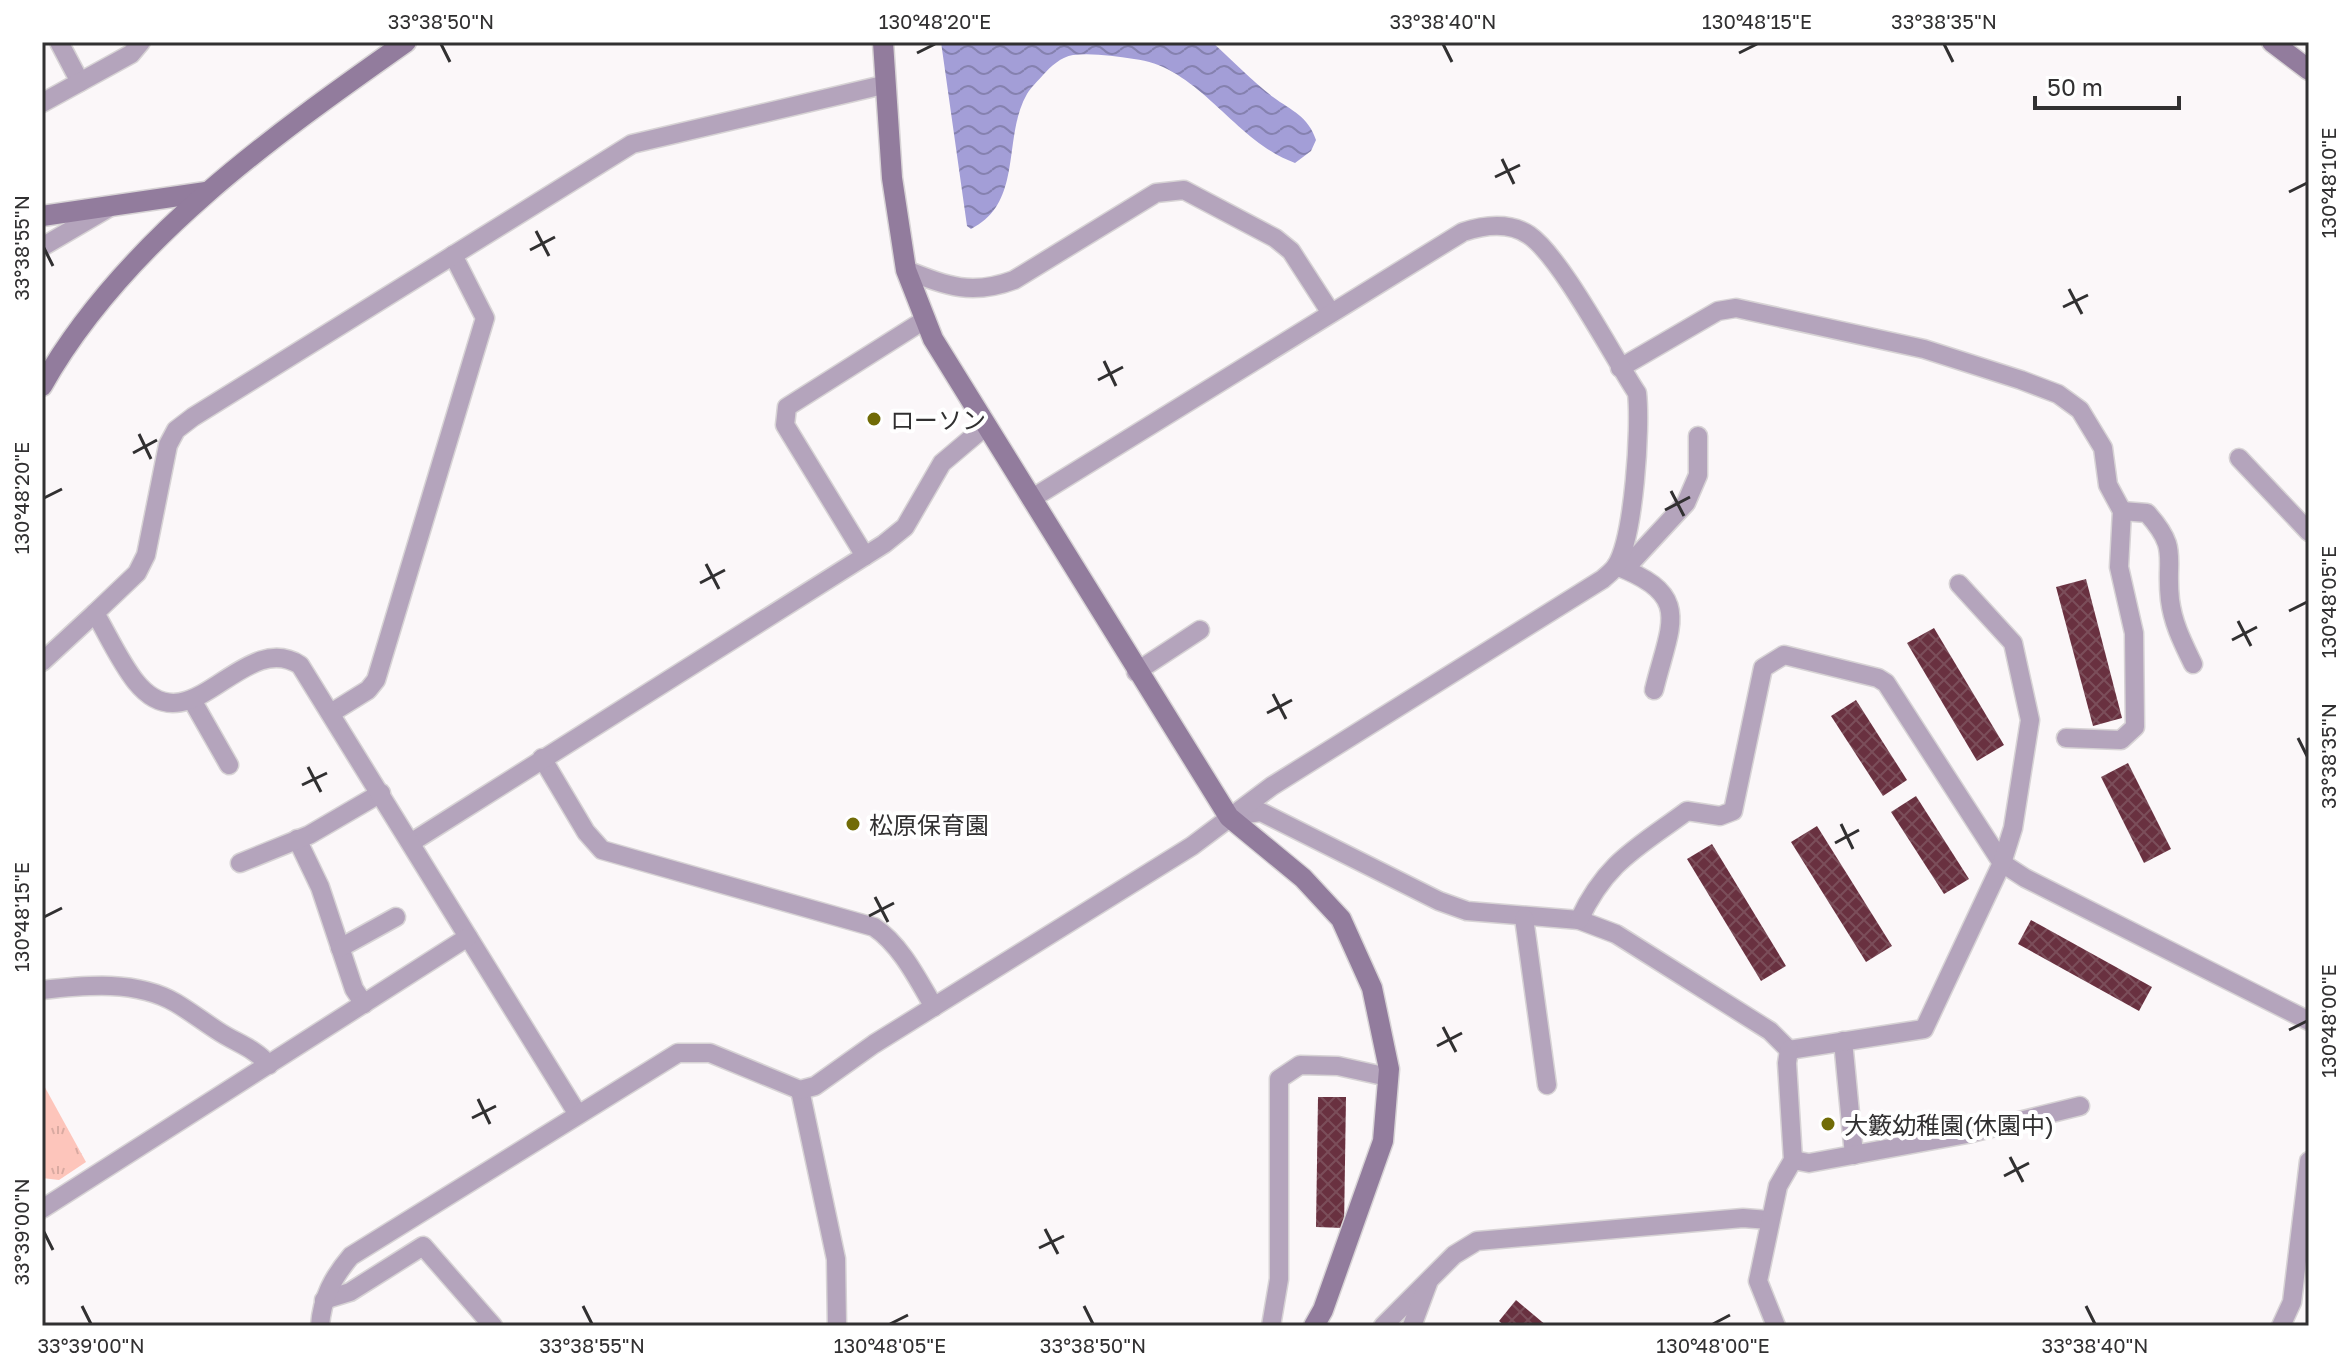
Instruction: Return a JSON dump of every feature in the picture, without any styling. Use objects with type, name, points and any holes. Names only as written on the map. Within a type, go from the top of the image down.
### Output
[{"type":"street","points":[[59,42],[80,82]]},
{"type":"street","points":[[42,103],[131,54],[141,42]]},
{"type":"street","points":[[42,386],[56,362],[117,284],[206,192],[310,110],[406,42]]},
{"type":"street","points":[[883,42],[883,85],[892,178],[906,270],[933,339],[1136,672],[1229,817],[1303,878],[1341,919],[1372,988],[1388,1077],[1383,1141],[1323,1310],[1314,1326]]},
{"type":"street","points":[[2272,42],[2309,70]]},
{"type":"street","points":[[42,662],[137,573],[146,555],[168,445],[176,430],[632,144],[883,85]]},
{"type":"street","points":[[906,270],[944,284],[989,289],[1014,280],[1156,193],[1184,190],[1275,238],[1291,251],[1331,313]]},
{"type":"street","points":[[42,216],[206,192]]},
{"type":"street","points":[[42,247],[116,204]]},
{"type":"street","points":[[1031,499],[1463,232],[1479,227],[1509,226],[1528,234],[1549,253],[1637,393],[1640,419],[1621,567]]},
{"type":"street","points":[[331,713],[368,690],[376,680],[485,318],[453,255]]},
{"type":"street","points":[[1620,368],[1718,311],[1736,308],[1924,349],[2058,394],[2080,410],[2103,448],[2108,485],[2122,511],[2119,567],[2134,633],[2135,727],[2121,740],[2066,738]]},
{"type":"street","points":[[865,556],[785,425],[787,407],[926,319]]},
{"type":"street","points":[[412,842],[865,556],[905,527],[942,463],[987,425]]},
{"type":"street","points":[[320,1326],[324,1300],[336,1273],[351,1256],[678,1053],[695,1050],[710,1053],[800,1090],[815,1086],[934,1007],[1192,846],[1272,786],[1621,567],[1686,503],[1698,475],[1698,436]]},
{"type":"street","points":[[2239,458],[2309,532]]},
{"type":"street","points":[[2122,511],[2147,513],[2164,533],[2171,549],[2170,599],[2177,632],[2193,664]]},
{"type":"street","points":[[1621,567],[1645,576],[1663,589],[1672,617],[1654,690]]},
{"type":"street","points":[[1789,1050],[1924,1029],[2002,863],[2013,828],[2030,720],[2013,643],[1959,584]]},
{"type":"street","points":[[95,613],[136,682],[166,703],[192,700],[260,659],[273,656],[289,658],[300,665],[577,1113]]},
{"type":"street","points":[[1136,672],[1200,630]]},
{"type":"street","points":[[1579,920],[1594,887],[1614,864],[1687,811],[1720,816],[1733,811],[1763,668],[1784,655],[1878,678],[1886,683],[2002,863],[2025,878],[2309,1021]]},
{"type":"street","points":[[192,700],[229,765]]},
{"type":"street","points":[[542,758],[586,832],[602,850],[874,927],[892,942],[934,1007]]},
{"type":"street","points":[[240,863],[297,839],[381,793]]},
{"type":"street","points":[[1229,817],[1261,812],[1439,901],[1467,911],[1524,918],[1579,920],[1616,934],[1770,1031],[1789,1050]]},
{"type":"street","points":[[297,839],[320,887],[354,989],[364,1004]]},
{"type":"street","points":[[340,948],[396,917]]},
{"type":"street","points":[[1524,918],[1547,1085]]},
{"type":"street","points":[[42,1209],[468,937]]},
{"type":"street","points":[[42,990],[84,985],[138,989],[174,1002],[221,1033],[260,1053],[269,1065]]},
{"type":"street","points":[[1843,1041],[1854,1155]]},
{"type":"street","points":[[1776,1326],[1758,1281],[1778,1186],[1793,1160],[1787,1063],[1789,1050]]},
{"type":"street","points":[[1271,1326],[1279,1279],[1279,1079],[1300,1065],[1338,1066],[1388,1077]]},
{"type":"street","points":[[800,1090],[836,1259],[837,1326]]},
{"type":"street","points":[[1793,1160],[1809,1163],[1967,1134],[2080,1106]]},
{"type":"street","points":[[2281,1326],[2292,1302],[2309,1161]]},
{"type":"street","points":[[1383,1326],[1454,1255],[1477,1241],[1743,1218],[1769,1220]]},
{"type":"street","points":[[324,1300],[350,1292],[423,1246],[493,1326]]},
{"type":"street","points":[[1412,1326],[1429,1280]]},
{"type":"green space","points":[[42,1082],[86,1162],[59,1180],[42,1178]]},
{"type":"water","points":[[941,42],[1212,42],[1265,91],[1304,120],[1316,140],[1311,151],[1295,163],[1254,139],[1198,89],[1157,65],[1104,55],[1069,56],[1049,68],[1027,94],[1015,130],[1010,168],[999,203],[988,217],[971,229],[967,226]]},
{"type":"building","points":[[2086,579],[2122,718],[2093,726],[2056,587]]},
{"type":"building","points":[[1934,628],[2004,745],[1977,761],[1907,643]]},
{"type":"building","points":[[1856,700],[1907,780],[1883,796],[1831,716]]},
{"type":"building","points":[[2128,763],[2171,849],[2144,863],[2101,777]]},
{"type":"building","points":[[1916,796],[1969,879],[1944,894],[1891,812]]},
{"type":"building","points":[[1817,826],[1892,946],[1866,962],[1791,842]]},
{"type":"building","points":[[1712,844],[1786,966],[1761,981],[1687,859]]},
{"type":"building","points":[[2031,920],[2152,987],[2139,1011],[2018,944]]},
{"type":"building","points":[[1318,1097],[1346,1097],[1344,1228],[1316,1227]]},
{"type":"building","points":[[1516,1300],[1547,1326],[1505,1326],[1499,1321]]},
{"type":"place","name":"ローソン","points":[[874,419]]},
{"type":"place","name":"松原保育園","points":[[853,824]]},
{"type":"place","name":"大籔幼稚園(休園中)","points":[[1828,1124]]}]
